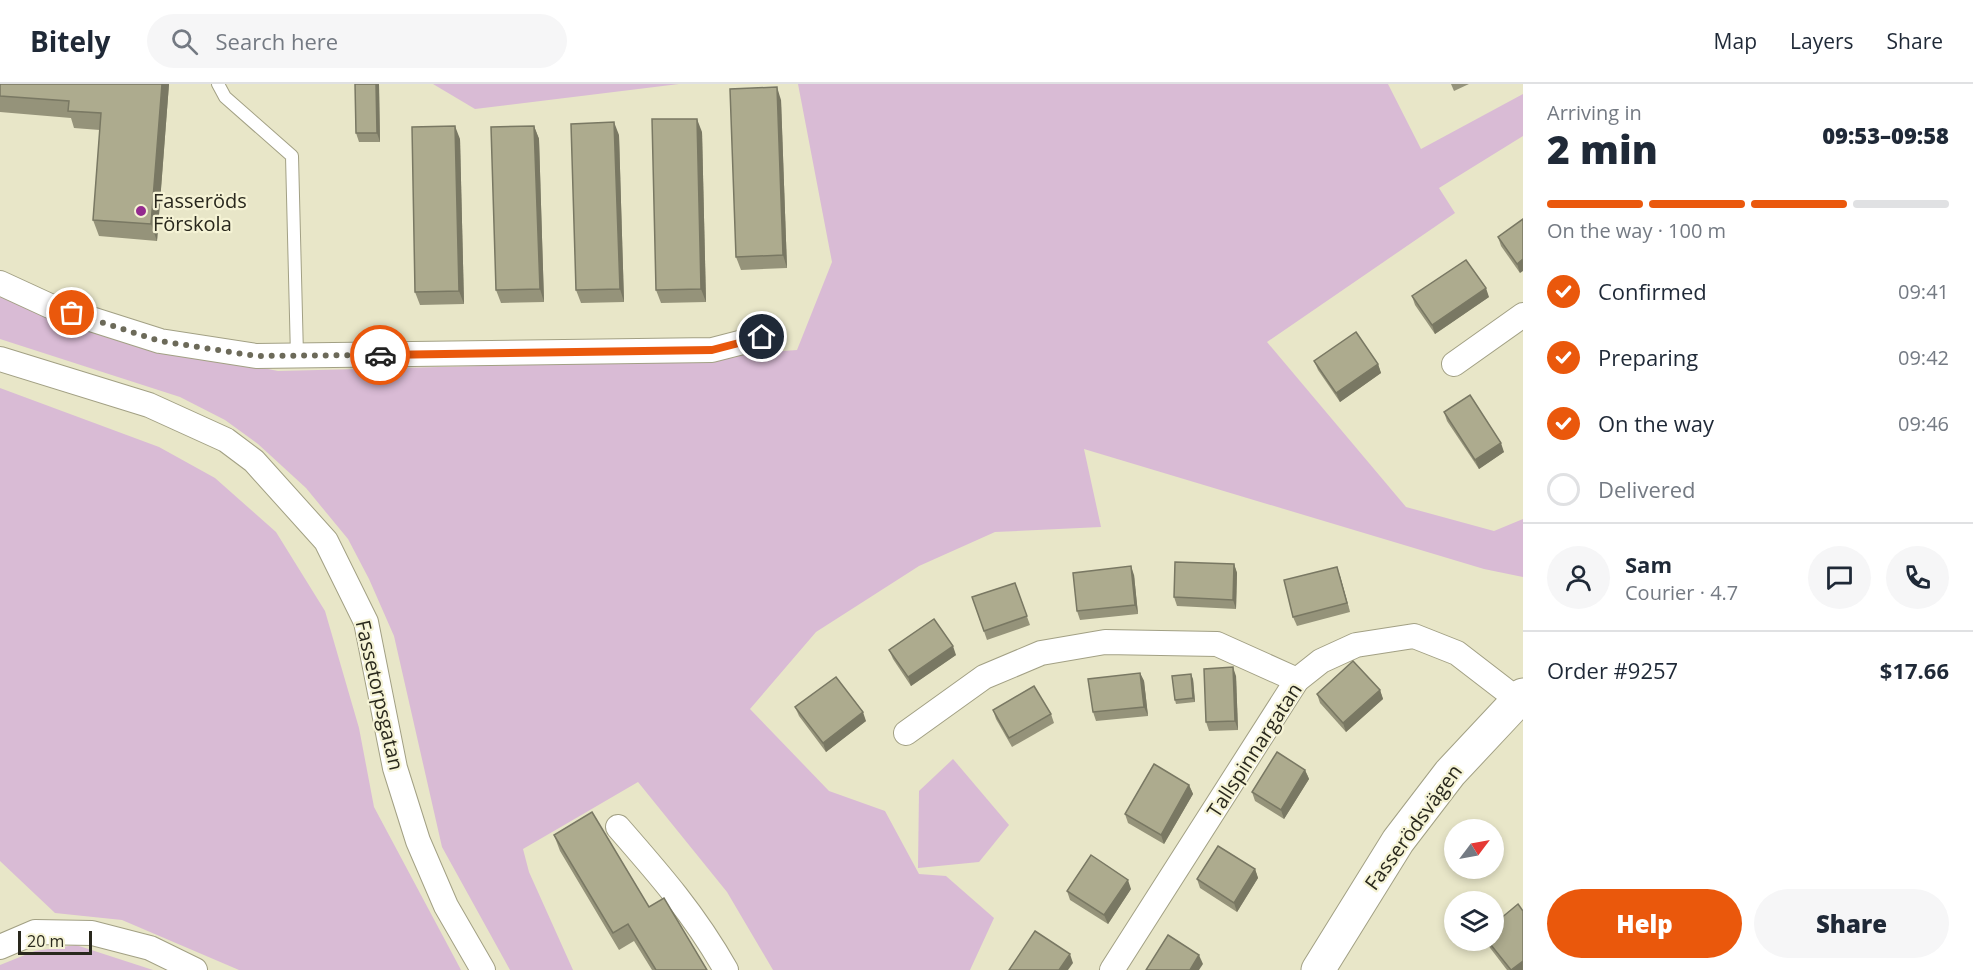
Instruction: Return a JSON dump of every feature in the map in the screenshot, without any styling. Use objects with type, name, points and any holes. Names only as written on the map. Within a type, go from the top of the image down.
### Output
[{"type":"street","points":[[0,284],[50,306],[160,341],[256,356],[712,350],[762,337]]},
{"type":"street","points":[[1454,364],[1523,315]]},
{"type":"street","name":"Fassetorpsgatan","points":[[0,359],[149,405],[226,440],[254,461],[326,541],[366,621],[395,768],[418,841],[446,906],[483,970]]},
{"type":"street","name":"Tallspinnargatan","points":[[1112,970],[1297,680],[1321,661],[1356,645],[1414,636],[1457,653],[1521,698]]},
{"type":"street","points":[[906,734],[984,678],[1041,653],[1105,642],[1217,644],[1264,663],[1297,680]]},
{"type":"street","name":"Fasserödsvägen","points":[[1318,970],[1398,841],[1450,773],[1521,698]]},
{"type":"street","points":[[618,827],[682,901],[703,929],[726,970]]},
{"type":"street","points":[[0,947],[35,932],[92,933],[150,948],[195,970]]},
{"type":"lane","points":[[218,84],[225,97],[292,156],[297,356]]},
{"type":"shaded area","points":[[433,84],[679,84],[475,109]]},
{"type":"shaded area","points":[[798,84],[1388,84],[1421,149],[1523,94],[1523,136],[1439,188],[1455,213],[1267,342],[1406,507],[1494,531],[1523,519],[1523,577],[1484,569],[1084,449],[1101,527],[995,532],[919,566],[816,632],[750,709],[829,791],[885,811],[919,874],[946,876],[994,918],[970,970],[773,970],[727,892],[638,782],[523,849],[529,872],[573,970],[510,970],[442,847],[394,636],[369,579],[348,539],[306,488],[258,444],[225,420],[180,397],[0,339],[0,297],[109,337],[278,371],[607,363],[797,350],[832,262]]},
{"type":"shaded area","points":[[0,388],[159,447],[215,478],[276,532],[325,611],[359,728],[374,807],[461,970],[239,970],[122,920],[55,913],[0,861]]},
{"type":"shaded area","points":[[953,759],[1009,825],[979,862],[918,868],[919,791]]},
{"type":"shaded area","points":[[76,945],[153,970],[0,970],[0,965],[35,951]]},
{"type":"building","points":[[0,84],[162,84],[151,224],[93,220],[101,113],[68,111],[69,101],[0,96]]},
{"type":"building","points":[[355,84],[376,84],[377,133],[356,133]]},
{"type":"building","points":[[777,87],[783,255],[736,257],[730,89]]},
{"type":"building","points":[[652,119],[697,119],[701,289],[656,290]]},
{"type":"building","points":[[614,122],[620,289],[576,290],[571,124]]},
{"type":"building","points":[[455,126],[459,291],[415,292],[412,127]]},
{"type":"building","points":[[534,126],[540,289],[496,290],[491,127]]},
{"type":"building","points":[[1523,219],[1523,259],[1517,264],[1498,237]]},
{"type":"building","points":[[1466,260],[1486,288],[1432,325],[1412,296]]},
{"type":"building","points":[[1356,332],[1378,364],[1336,393],[1314,361]]},
{"type":"building","points":[[1470,395],[1501,443],[1475,460],[1444,412]]},
{"type":"building","points":[[1175,562],[1234,564],[1233,600],[1174,597]]},
{"type":"building","points":[[1131,566],[1135,605],[1077,611],[1073,573]]},
{"type":"building","points":[[1337,567],[1347,603],[1293,617],[1284,580]]},
{"type":"building","points":[[1015,583],[1027,616],[984,631],[972,597]]},
{"type":"building","points":[[934,619],[953,646],[908,677],[889,650]]},
{"type":"building","points":[[1353,661],[1380,690],[1343,723],[1317,694]]},
{"type":"building","points":[[1233,667],[1235,721],[1206,722],[1204,669]]},
{"type":"building","points":[[1140,673],[1144,707],[1093,712],[1088,679]]},
{"type":"building","points":[[1191,674],[1193,698],[1175,700],[1172,676]]},
{"type":"building","points":[[836,677],[863,712],[823,743],[795,707]]},
{"type":"building","points":[[1034,686],[1051,714],[1009,738],[993,710]]},
{"type":"building","points":[[1277,752],[1305,770],[1281,810],[1252,792]]},
{"type":"building","points":[[1154,764],[1189,785],[1161,835],[1125,814]]},
{"type":"building","points":[[592,812],[649,907],[664,898],[707,970],[656,970],[628,924],[613,933],[554,835]]},
{"type":"building","points":[[1218,846],[1255,869],[1234,903],[1197,879]]},
{"type":"building","points":[[1091,855],[1128,880],[1104,915],[1067,891]]},
{"type":"building","points":[[1518,904],[1523,911],[1523,961],[1511,970],[1496,951],[1504,951],[1504,916]]},
{"type":"building","points":[[1035,931],[1070,954],[1059,970],[1009,970]]},
{"type":"building","points":[[1168,935],[1199,955],[1190,970],[1146,970]]},
{"type":"way so far","points":[[72,313],[160,341],[256,356],[380,355]]},
{"type":"place","name":"Fasseröds Förskola","points":[[141,211]]},
{"type":"route","points":[[380,355],[712,350],[762,337]]}]
